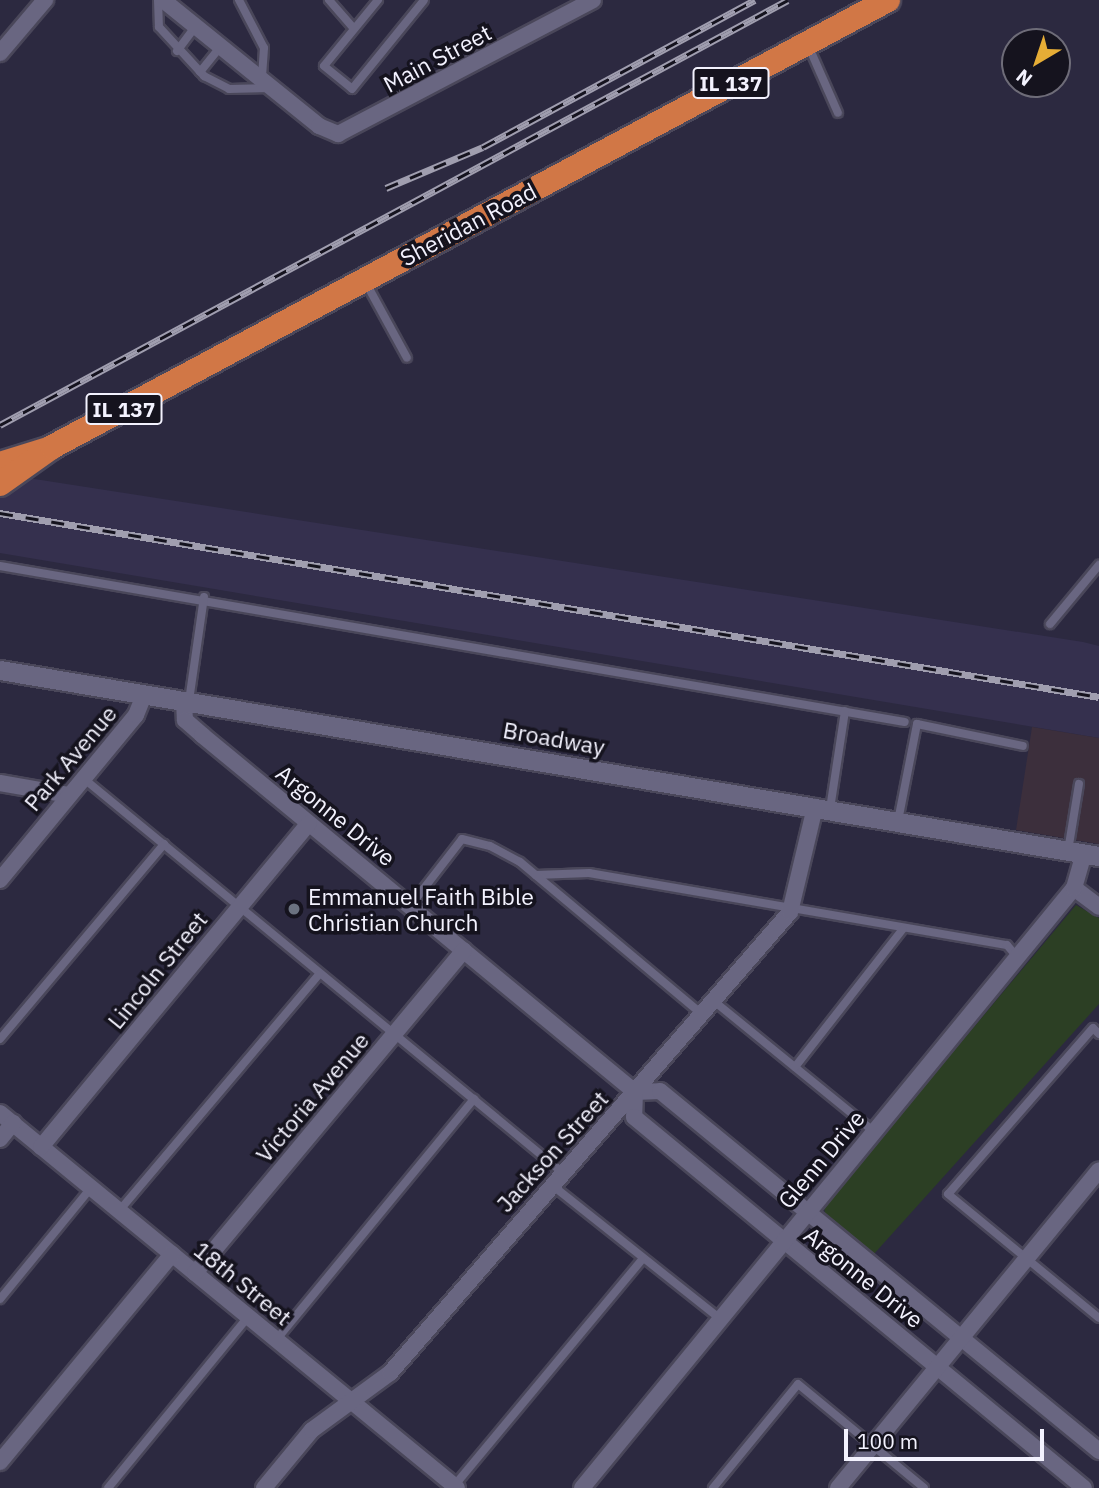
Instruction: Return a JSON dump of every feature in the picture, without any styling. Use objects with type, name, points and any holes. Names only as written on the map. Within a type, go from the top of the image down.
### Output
[{"type":"highway","name":"Sheridan Road","points":[[0,484],[52,447],[807,42],[890,1]]},
{"type":"highway","name":"Sheridan Road","points":[[0,464],[52,447]]},
{"type":"street","points":[[0,53],[45,0]]},
{"type":"street","points":[[161,0],[267,84]]},
{"type":"street","name":"Main Street","points":[[267,84],[338,134],[593,0]]},
{"type":"street","name":"Broadway","points":[[0,670],[1084,853]]},
{"type":"street","name":"Park Avenue","points":[[0,880],[136,715],[144,695]]},
{"type":"street","name":"Argonne Drive","points":[[186,702],[184,720],[635,1092],[660,1091],[1099,1451]]},
{"type":"street","points":[[0,783],[68,795]]},
{"type":"street","name":"Jackson Street","points":[[264,1488],[312,1430],[353,1403],[390,1373],[556,1178],[704,1016],[790,912],[822,808]]},
{"type":"street","name":"Lincoln Street","points":[[41,1147],[309,823]]},
{"type":"street","name":"Glenn Drive","points":[[582,1488],[1074,888],[1084,853]]},
{"type":"street","points":[[1074,888],[1099,907]]},
{"type":"street","name":"Victoria Avenue","points":[[195,1273],[464,950]]},
{"type":"street","name":"Argonne Drive","points":[[635,1092],[634,1117],[1084,1488]]},
{"type":"street","points":[[0,1139],[6,1118]]},
{"type":"street","name":"18th Street","points":[[6,1118],[455,1487]]},
{"type":"street","points":[[838,1488],[1099,1170]]},
{"type":"street","points":[[0,1462],[172,1254]]},
{"type":"street","points":[[1095,1488],[1099,1483]]},
{"type":"lane","points":[[161,0],[159,27],[177,51],[200,72],[229,89],[267,84],[264,48],[239,0]]},
{"type":"lane","points":[[329,0],[354,29]]},
{"type":"lane","points":[[378,0],[324,66],[352,89],[424,0]]},
{"type":"lane","points":[[177,51],[196,26]]},
{"type":"lane","points":[[807,42],[838,113]]},
{"type":"lane","points":[[200,72],[221,46]]},
{"type":"lane","points":[[365,280],[407,358]]},
{"type":"lane","points":[[1050,624],[1099,565]]},
{"type":"lane","points":[[0,566],[204,597],[905,722]]},
{"type":"lane","points":[[186,702],[204,597]]},
{"type":"lane","points":[[822,808],[845,711]]},
{"type":"lane","points":[[898,821],[917,724],[1023,746]]},
{"type":"lane","points":[[83,777],[474,1099],[643,1258],[719,1318]]},
{"type":"lane","points":[[1079,784],[1084,853]]},
{"type":"lane","points":[[411,905],[462,839],[490,846],[536,875],[704,1016]]},
{"type":"lane","points":[[0,1039],[163,844]]},
{"type":"lane","points":[[536,875],[589,873],[790,912],[1007,945],[1017,957]]},
{"type":"lane","points":[[795,1067],[903,929]]},
{"type":"lane","points":[[119,1211],[319,974]]},
{"type":"lane","points":[[715,1002],[873,1131]]},
{"type":"lane","points":[[1099,1034],[1093,1028],[948,1194],[1099,1318]]},
{"type":"lane","points":[[276,1340],[474,1099]]},
{"type":"lane","points":[[0,1298],[91,1188]]},
{"type":"lane","points":[[455,1487],[643,1258]]},
{"type":"lane","points":[[108,1488],[248,1316]]},
{"type":"lane","points":[[713,1488],[798,1384],[924,1488]]},
{"type":"shaded area","points":[[28,478],[1083,642],[1099,646],[1099,738],[0,553],[0,491]]},
{"type":"shaded area","points":[[1032,727],[1099,738],[1099,844],[1016,830]]},
{"type":"green space","points":[[1076,905],[1099,918],[1099,1004],[874,1254],[825,1214],[824,1206]]},
{"type":"railway","points":[[386,188],[483,147],[755,0]]},
{"type":"railway","points":[[0,425],[788,0]]},
{"type":"railway","points":[[0,513],[1099,697]]},
{"type":"place","name":"Emmanuel Faith Bible Christian Church","points":[[294,909]]}]
